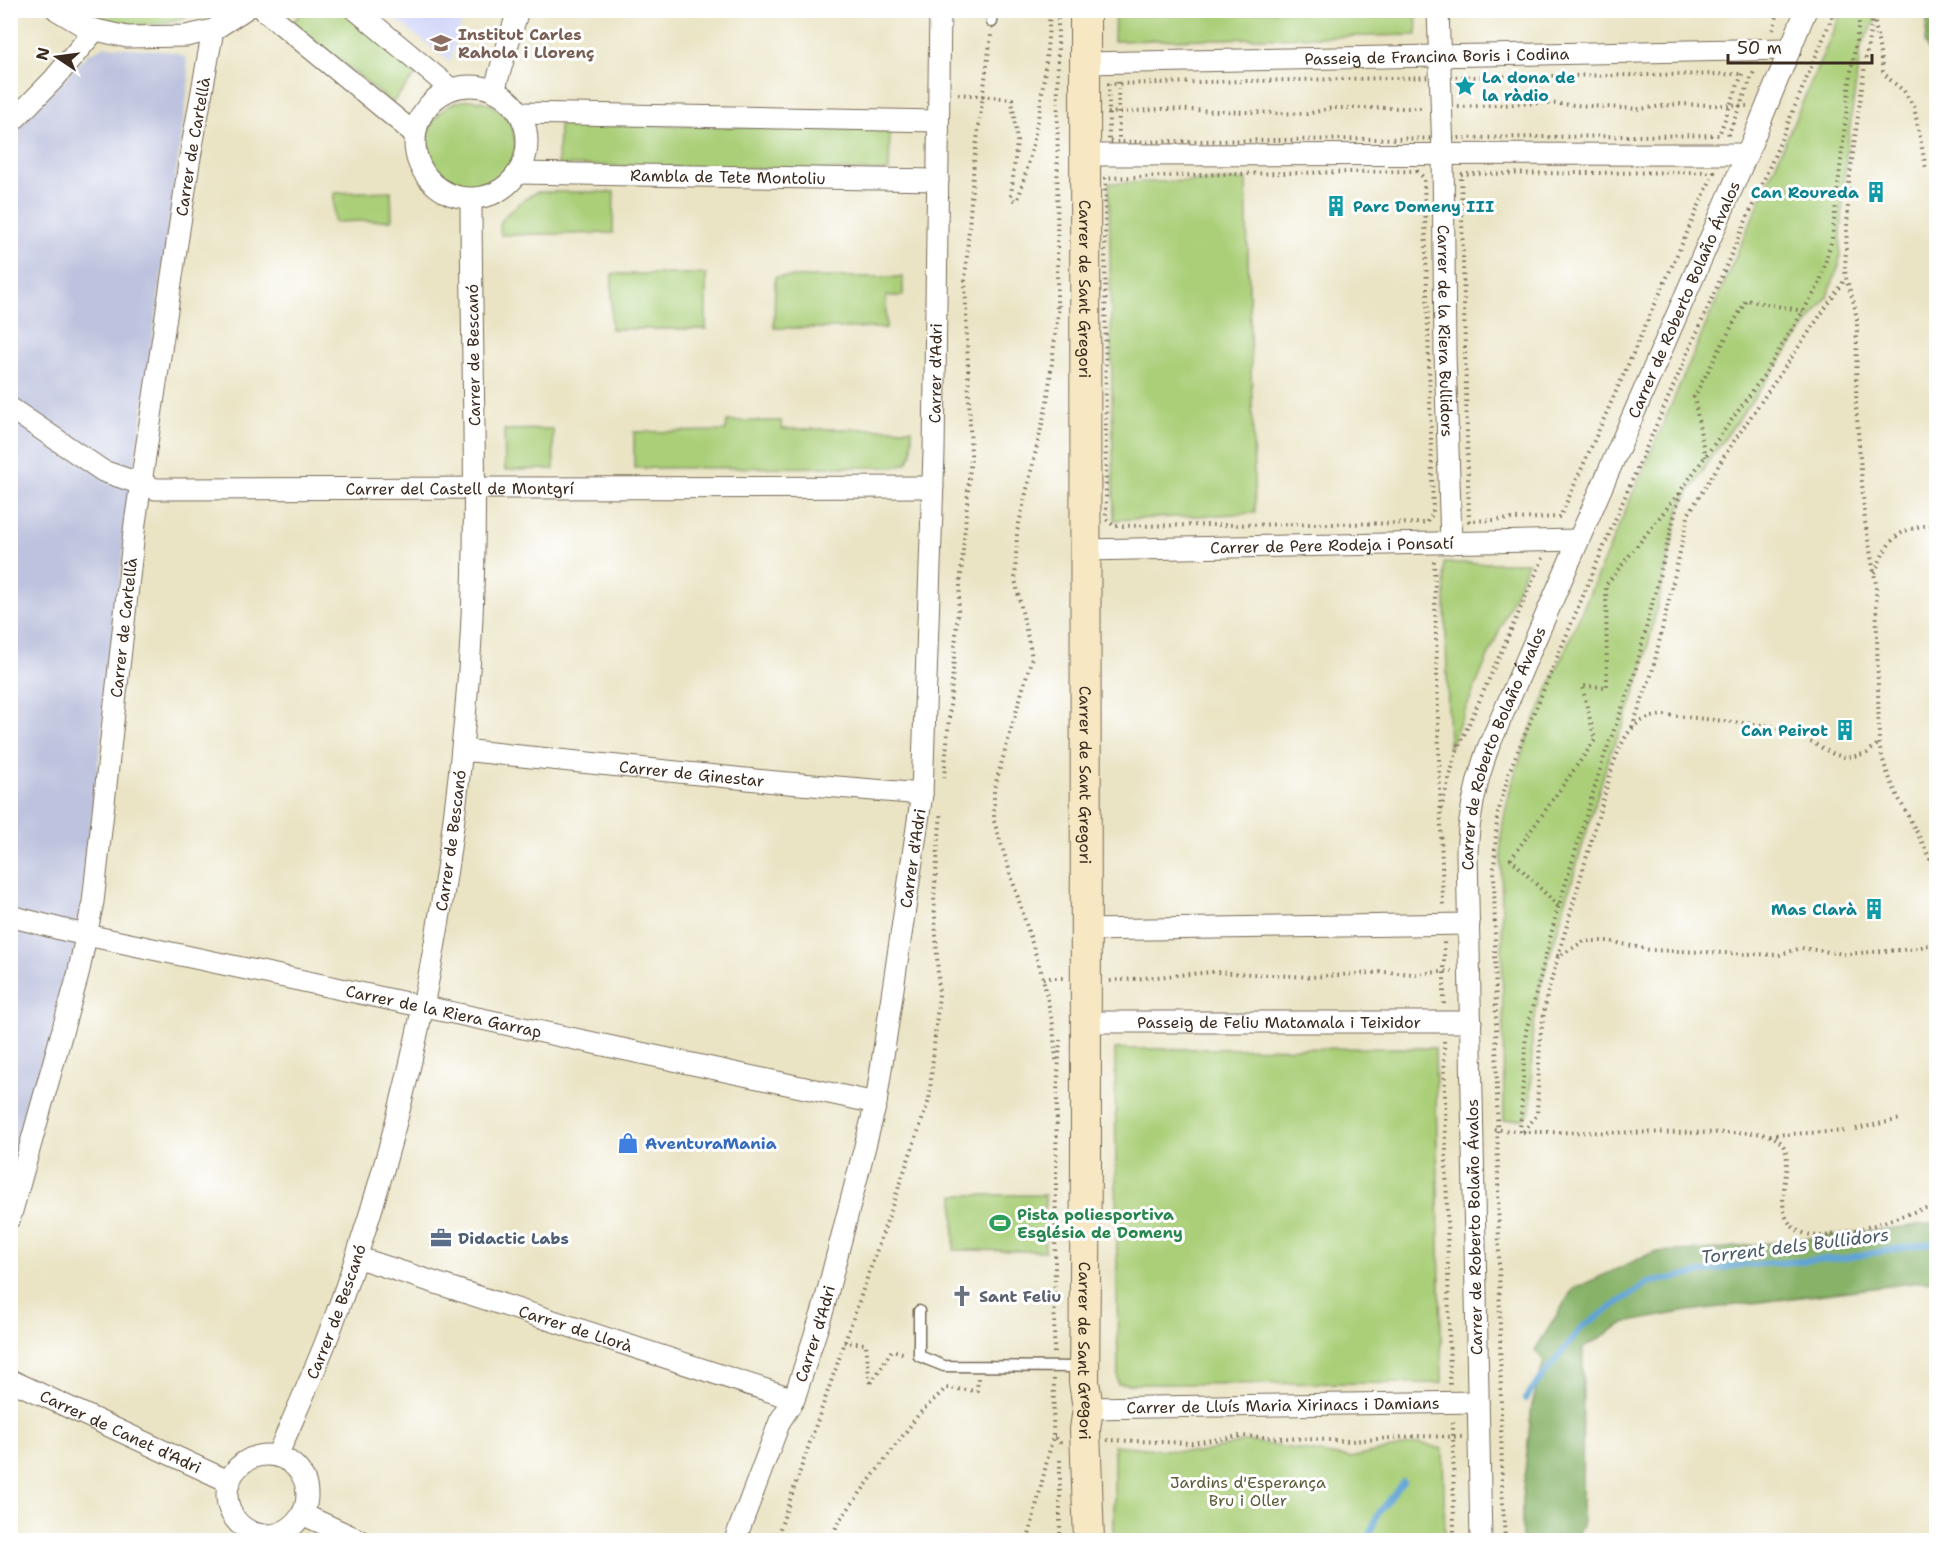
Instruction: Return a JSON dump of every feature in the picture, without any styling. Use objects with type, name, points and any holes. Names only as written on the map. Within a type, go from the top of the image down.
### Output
[{"type":"main road","name":"Carrer de Sant Gregori","points":[[1085,10],[1085,63],[1104,150],[1086,550],[1084,1367],[1089,1540]]},
{"type":"street","points":[[57,10],[72,21],[95,30],[128,37],[186,36],[213,30],[244,10]]},
{"type":"street","points":[[264,10],[415,134]]},
{"type":"street","points":[[356,10],[451,89]]},
{"type":"street","points":[[494,91],[518,10]]},
{"type":"street","name":"Carrer d'Adri","points":[[735,1540],[780,1421],[794,1399],[823,1310],[876,1102],[922,794],[933,488],[940,10]]},
{"type":"street","name":"Carrer de la Riera Bullidors","points":[[1438,10],[1451,543]]},
{"type":"street","name":"Carrer de Roberto Bolaño Ávalos","points":[[1481,1540],[1469,924],[1468,835],[1470,813],[1488,748],[1747,154],[1806,10]]},
{"type":"street","points":[[10,124],[54,79],[95,30]]},
{"type":"street","name":"Carrer de Cartellà","points":[[10,1218],[78,975],[93,902],[135,523],[189,163],[213,30]]},
{"type":"street","name":"Passeig de Francina Boris i Codina","points":[[1085,63],[1441,66],[1791,49]]},
{"type":"street","points":[[467,86],[494,91],[507,98],[520,113],[526,131],[526,155],[518,173],[504,188],[490,195],[471,199],[447,193],[430,182],[420,166],[415,147],[415,134],[422,115],[434,99],[451,89],[467,86]]},
{"type":"street","points":[[520,113],[938,121]]},
{"type":"street","points":[[1104,150],[1443,154],[1717,163],[1747,154]]},
{"type":"street","name":"Rambla de Tete Montoliu","points":[[518,173],[938,180]]},
{"type":"street","name":"Carrer de Bescanó","points":[[277,1456],[330,1331],[356,1257],[392,1140],[415,1046],[443,899],[462,750],[471,623],[475,489],[471,199]]},
{"type":"street","name":"Carrer del Castell de Montgrí","points":[[10,408],[103,471],[156,489],[933,488]]},
{"type":"street","name":"Carrer de Pere Rodeja i Ponsatí","points":[[1086,550],[1577,540]]},
{"type":"street","name":"Carrer de Ginestar","points":[[462,750],[776,782],[922,794]]},
{"type":"street","name":"Carrer de la Riera Garrap","points":[[10,916],[86,935],[876,1102]]},
{"type":"street","points":[[1086,930],[1469,924]]},
{"type":"street","name":"Passeig de Feliu Matamala i Teixidor","points":[[1085,1022],[1471,1022]]},
{"type":"street","name":"Carrer de Llorà","points":[[356,1257],[794,1399]]},
{"type":"street","name":"Carrer de Canet d'Adri","points":[[10,1380],[230,1482]]},
{"type":"street","name":"Carrer de Lluís Maria Xirinacs i Damians","points":[[1087,1421],[1478,1402]]},
{"type":"street","points":[[277,1456],[298,1469],[307,1491],[306,1503],[302,1514],[283,1532],[257,1533],[245,1528],[230,1508],[228,1494],[230,1482],[236,1471],[254,1457],[277,1456]]},
{"type":"street","points":[[302,1514],[360,1540]]},
{"type":"lane","points":[[992,22],[993,10]]},
{"type":"lane","points":[[919,1311],[919,1356],[944,1366],[1084,1367]]},
{"type":"path","points":[[938,97],[960,94],[1012,99],[1017,141],[1011,196],[1014,200],[1018,199],[1033,148],[1050,10]]},
{"type":"path","points":[[1028,1540],[1053,1436],[1058,1076],[1053,1025],[1043,978],[994,821],[994,789],[1032,657],[1015,579],[1017,532],[1047,403],[1057,324],[1058,10]]},
{"type":"path","points":[[1505,1540],[1496,1129],[1494,867],[1497,827],[1509,772],[1835,10]]},
{"type":"path","points":[[1559,906],[1511,859],[1595,740],[1582,686],[1607,687],[1606,585],[1681,490],[1764,375],[1819,285],[1832,239],[1848,96],[1861,10]]},
{"type":"path","points":[[1874,12],[1883,71],[1911,99],[1926,168]]},
{"type":"path","points":[[1874,12],[1849,182],[1846,278],[1857,320],[1856,406],[1865,522],[1874,574],[1879,743],[1881,758],[1889,779],[1936,873]]},
{"type":"path","points":[[1717,163],[1461,174],[1469,521],[1560,517],[1717,163],[1763,49]]},
{"type":"path","points":[[1104,150],[1118,84],[1118,63]]},
{"type":"path","points":[[1119,178],[1104,150],[1109,84],[1441,66],[1742,74]]},
{"type":"path","points":[[1417,171],[1424,178],[1433,513],[1427,523],[1114,526],[1106,519],[1105,178],[1119,178],[1417,171]]},
{"type":"path","points":[[1521,1132],[1538,1115],[1540,1038],[1546,994],[1614,762],[1623,740],[1632,727],[1652,673],[1689,513],[1730,447],[1846,278]]},
{"type":"path","points":[[1705,458],[1694,397],[1746,300],[1803,311]]},
{"type":"path","points":[[1521,1132],[1526,1031],[1559,906],[1604,757],[1634,676],[1681,490]]},
{"type":"path","points":[[1874,574],[1887,545],[1898,533],[1917,526],[1936,524]]},
{"type":"path","points":[[1434,558],[1444,924],[1443,1023],[1454,1540]]},
{"type":"path","points":[[1440,814],[1456,753],[1543,558],[1532,558]]},
{"type":"path","points":[[1632,727],[1647,718],[1668,715],[1771,726],[1802,737],[1833,754],[1847,758],[1867,753],[1879,743]]},
{"type":"path","points":[[1557,957],[1584,941],[1609,941],[1650,950],[1779,956],[1801,948],[1844,954],[1914,950],[1936,943]]},
{"type":"path","points":[[1043,978],[1106,981],[1213,972],[1311,977],[1372,972],[1414,974],[1495,970]]},
{"type":"path","points":[[1856,1129],[1901,1119]]},
{"type":"path","points":[[1496,1129],[1521,1132],[1753,1133],[1769,1135],[1848,1131]]},
{"type":"path","points":[[1769,1135],[1781,1143],[1788,1157],[1783,1197],[1784,1210],[1790,1223],[1802,1232],[1816,1236],[1831,1234],[1936,1205]]},
{"type":"path","points":[[844,1342],[866,1344],[870,1385],[892,1350]]},
{"type":"path","points":[[832,1540],[837,1524],[919,1414],[946,1388],[977,1391],[979,1366]]},
{"type":"path","points":[[1053,1436],[1087,1421],[1106,1440],[1192,1443],[1240,1436],[1350,1441],[1418,1436],[1501,1436]]},
{"type":"path","points":[[1053,1436],[1060,1443],[1060,1540]]},
{"type":"shaded area","name":"Institut Carles Rahola i Llorenç","points":[[384,11],[465,11],[450,62],[402,24]]},
{"type":"shaded area","points":[[105,46],[173,52],[186,58],[189,80],[126,530],[81,910],[71,974],[11,1175],[11,135],[88,54]]},
{"type":"green space","points":[[83,11],[202,11],[156,24],[129,25]]},
{"type":"green space","points":[[303,11],[342,11],[418,72],[392,103],[293,22]]},
{"type":"green space","points":[[1115,11],[1416,11],[1417,35],[1114,41]]},
{"type":"green space","points":[[1842,11],[1881,11],[1861,46],[1846,155],[1839,265],[1827,297],[1709,460],[1680,508],[1642,672],[1625,721],[1609,757],[1539,991],[1532,1039],[1531,1111],[1523,1119],[1504,1120],[1501,838],[1513,781],[1532,726]]},
{"type":"green space","points":[[1928,11],[1936,11],[1936,69],[1925,43]]},
{"type":"green space","points":[[471,100],[496,107],[508,119],[515,144],[508,169],[496,181],[471,188],[446,181],[434,169],[427,144],[434,119],[446,107]]},
{"type":"green space","points":[[559,124],[890,130],[889,171],[558,165]]},
{"type":"green space","points":[[1246,180],[1255,513],[1114,520],[1109,183]]},
{"type":"green space","points":[[391,191],[392,220],[334,222],[334,193]]},
{"type":"green space","points":[[537,192],[614,192],[613,233],[501,235],[502,220],[518,204]]},
{"type":"green space","points":[[612,274],[706,274],[706,329],[611,329]]},
{"type":"green space","points":[[775,277],[903,277],[903,296],[886,296],[886,328],[774,328]]},
{"type":"green space","points":[[727,421],[781,421],[782,429],[912,429],[912,453],[907,463],[894,467],[634,468],[634,432],[726,431]]},
{"type":"green space","points":[[553,429],[554,469],[505,470],[504,430]]},
{"type":"green space","points":[[1444,563],[1528,563],[1449,748]]},
{"type":"green space","points":[[1435,1048],[1442,1383],[1118,1384],[1115,1049]]},
{"type":"green space","name":"Pista poliesportiva Església de Domeny","points":[[954,1195],[1045,1195],[1045,1251],[954,1250]]},
{"type":"green space","points":[[1936,1223],[1936,1280],[1688,1311],[1624,1323],[1583,1348],[1582,1526],[1573,1540],[1522,1540],[1522,1499],[1532,1405],[1544,1361],[1535,1350],[1573,1289],[1654,1252],[1718,1249]]},
{"type":"green space","name":"Jardins d'Esperança Bru i Oller","points":[[1247,1441],[1350,1458],[1419,1443],[1443,1449],[1445,1540],[1114,1540],[1114,1445],[1199,1453]]},
{"type":"waterway","name":"Torrent dels Bullidors","points":[[1525,1399],[1582,1327],[1648,1283],[1735,1266],[1846,1258],[1936,1242]]},
{"type":"waterway","name":"Torrent dels Bullidors","points":[[1367,1540],[1378,1514],[1403,1482]]},
{"type":"place","name":"Institut Carles Rahola i Llorenç","points":[[441,43]]},
{"type":"place","name":"La dona de la ràdio","points":[[1465,86]]},
{"type":"place","name":"Can Roureda","points":[[1876,192]]},
{"type":"place","name":"Parc Domeny III","points":[[1336,206]]},
{"type":"place","name":"Can Peirot","points":[[1845,730]]},
{"type":"place","name":"Mas Clarà","points":[[1874,909]]},
{"type":"place","name":"AventuraMania","points":[[628,1143]]},
{"type":"place","name":"Pista poliesportiva Església de Domeny","points":[[1000,1223]]},
{"type":"place","name":"Didactic Labs","points":[[441,1238]]},
{"type":"place","name":"Sant Feliu","points":[[962,1296]]}]
